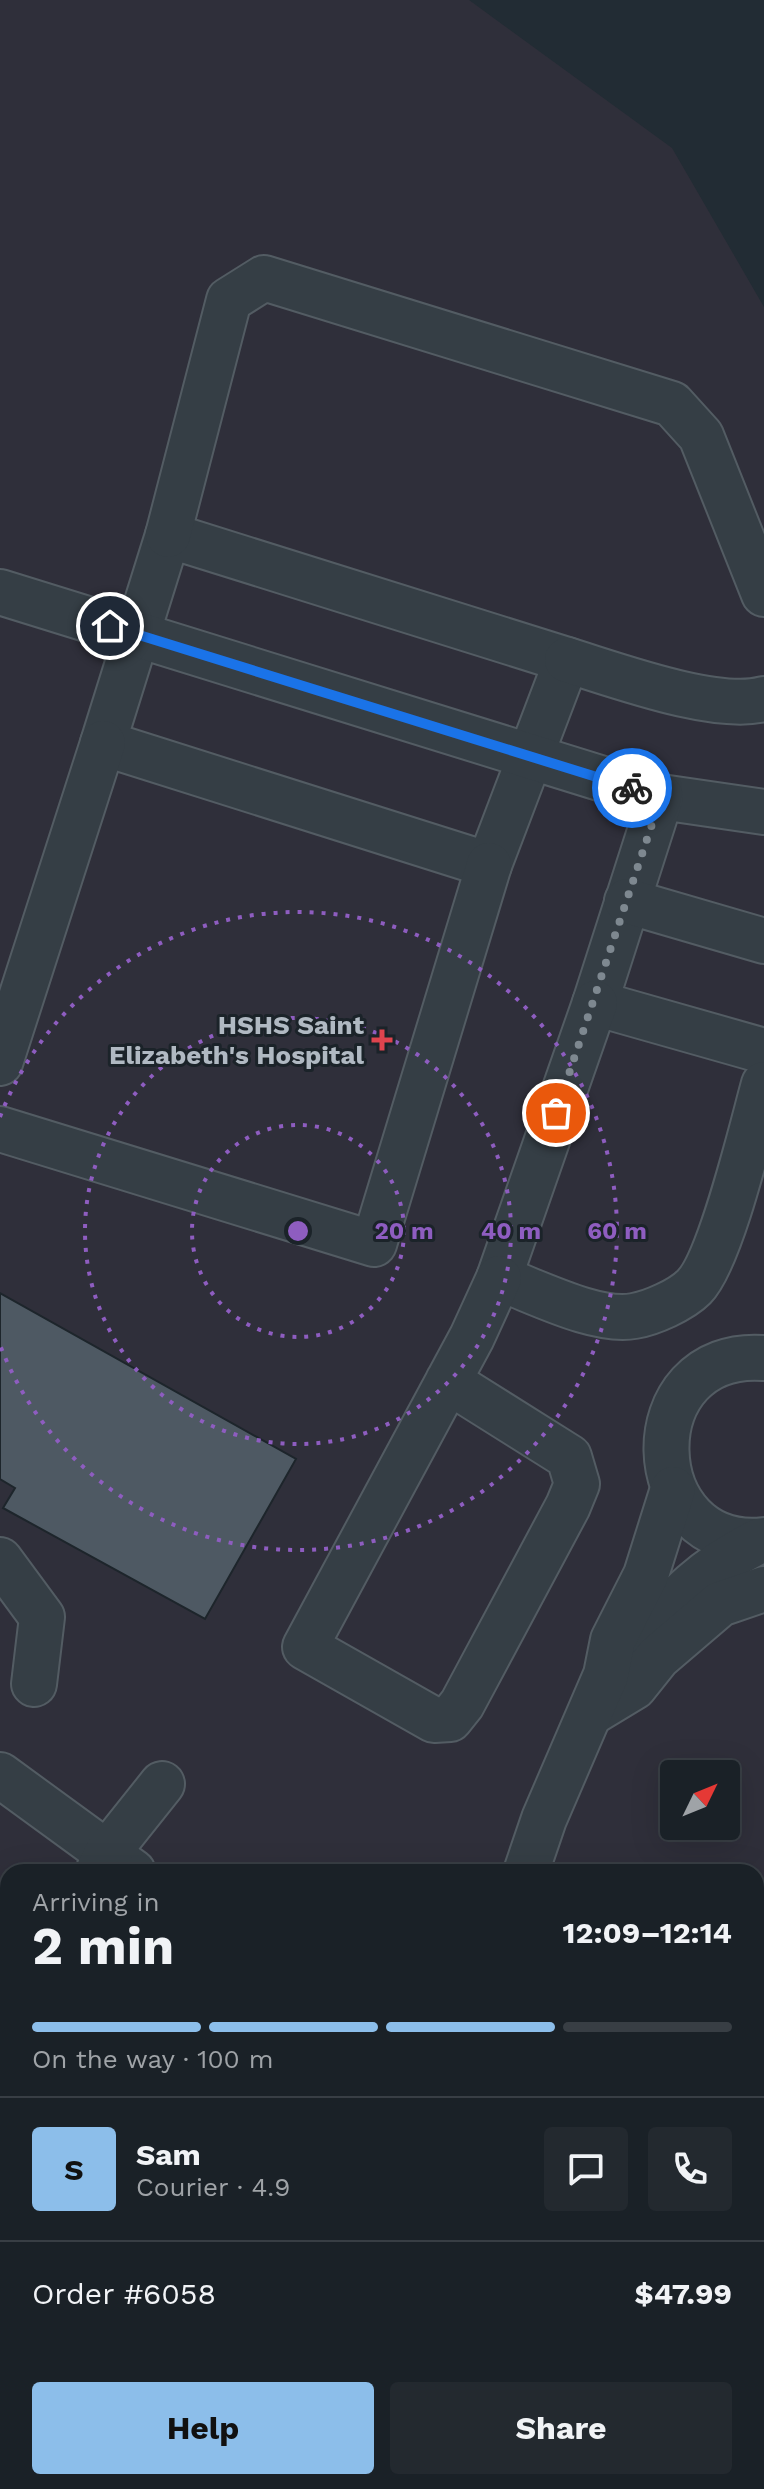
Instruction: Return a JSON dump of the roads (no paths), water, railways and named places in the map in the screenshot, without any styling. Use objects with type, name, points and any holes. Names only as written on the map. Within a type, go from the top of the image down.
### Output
[{"type":"street","points":[[0,1063],[168,535],[229,300],[264,278],[672,404],[701,436],[764,594]]},
{"type":"street","points":[[168,535],[667,690],[747,703],[764,699]]},
{"type":"street","points":[[0,592],[661,797],[764,812]]},
{"type":"street","points":[[0,1129],[374,1244],[489,865],[533,758],[567,660]]},
{"type":"street","points":[[103,743],[489,865]]},
{"type":"street","points":[[448,1381],[569,1457],[577,1484],[462,1704],[450,1719],[434,1720],[305,1647],[448,1381],[499,1278],[595,1003],[661,797]]},
{"type":"street","points":[[627,901],[764,941]]},
{"type":"street","points":[[595,1003],[764,1051]]},
{"type":"street","points":[[499,1278],[586,1311],[633,1317],[663,1306],[694,1287],[713,1259],[764,1084]]},
{"type":"street","points":[[760,1354],[712,1368],[696,1379],[672,1411],[664,1450],[673,1489],[698,1520],[716,1532],[737,1539],[761,1540]]},
{"type":"street","points":[[529,1864],[544,1819],[599,1694],[613,1640],[646,1575],[673,1489]]},
{"type":"street","points":[[599,1694],[698,1577],[718,1562],[761,1540]]},
{"type":"street","points":[[0,1560],[42,1617],[34,1684]]},
{"type":"street","points":[[599,1694],[634,1687],[658,1657],[720,1604],[764,1589]]},
{"type":"street","points":[[0,1775],[110,1864]]},
{"type":"street","points":[[113,1864],[162,1784]]},
{"type":"place","name":"HSHS Saint Elizabeth's Hospital","points":[[382,1040]]}]
